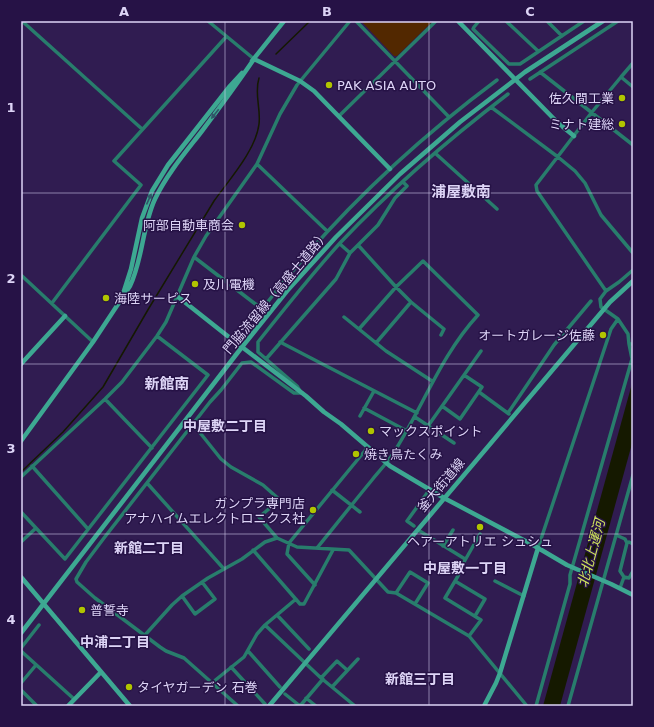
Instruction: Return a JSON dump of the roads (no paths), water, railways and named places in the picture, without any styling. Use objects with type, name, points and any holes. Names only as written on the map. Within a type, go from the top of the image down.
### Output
[{"type":"street","points":[[22,21],[142,129]]},
{"type":"street","points":[[208,21],[254,59],[300,81],[314,91],[390,169]]},
{"type":"street","points":[[21,441],[93,342],[119,303],[132,269],[142,218],[152,191],[168,165],[230,86],[254,59],[284,21]]},
{"type":"street","points":[[21,477],[122,382],[157,336],[166,322],[194,257],[206,236],[257,164],[280,114],[300,81],[350,21]]},
{"type":"street","points":[[356,21],[449,117]]},
{"type":"street","points":[[339,116],[436,21]]},
{"type":"street","points":[[458,21],[557,122],[574,136]]},
{"type":"street","points":[[479,21],[474,29],[510,64],[520,64],[584,21]]},
{"type":"street","points":[[506,21],[538,51]]},
{"type":"street","points":[[546,21],[562,36]]},
{"type":"street","name":"門脇流留線（高盛土道路）","points":[[21,633],[242,347],[311,264],[364,208],[429,147],[460,122],[516,79],[603,21]]},
{"type":"street","points":[[530,79],[618,21]]},
{"type":"street","points":[[52,303],[141,185],[114,160],[226,37]]},
{"type":"street","points":[[606,291],[537,191],[536,185],[592,112],[633,63]]},
{"type":"street","points":[[540,72],[633,144]]},
{"type":"street","points":[[621,77],[633,87]]},
{"type":"street","points":[[194,257],[259,307],[262,307],[266,304],[292,270],[328,231],[390,169],[449,117],[497,80]]},
{"type":"street","points":[[302,393],[297,386],[258,352],[258,342],[301,288],[340,244],[435,153],[508,94]]},
{"type":"street","points":[[491,107],[558,157],[575,172],[585,183],[601,215],[633,253]]},
{"type":"street","points":[[435,153],[497,209]]},
{"type":"street","points":[[257,164],[328,231]]},
{"type":"street","points":[[266,358],[336,280],[350,253],[378,225],[395,198],[407,186],[403,182]]},
{"type":"street","points":[[340,244],[350,253]]},
{"type":"street","points":[[358,245],[411,302],[444,329],[441,335]]},
{"type":"street","points":[[316,548],[396,450],[416,415],[432,381],[466,328],[478,315],[423,261],[396,287],[359,329]]},
{"type":"street","points":[[536,706],[632,359],[631,344],[626,329],[618,319],[601,307],[599,301],[601,296],[606,291],[633,270]]},
{"type":"street","points":[[21,275],[93,342]]},
{"type":"street","name":"釜大街道線","points":[[267,705],[306,663],[604,309],[633,281]]},
{"type":"street","points":[[177,296],[302,393],[386,463],[444,498],[574,568],[633,595]]},
{"type":"street","points":[[508,413],[554,345],[591,301]]},
{"type":"street","points":[[376,343],[411,302]]},
{"type":"street","points":[[21,364],[65,316]]},
{"type":"street","points":[[344,317],[386,351],[432,381]]},
{"type":"street","points":[[484,706],[500,673],[538,548],[611,329],[618,319]]},
{"type":"street","points":[[21,512],[65,559],[152,448],[208,375],[157,336]]},
{"type":"street","points":[[280,342],[374,391],[416,415],[428,426],[454,443]]},
{"type":"street","points":[[428,426],[480,351]]},
{"type":"street","points":[[238,706],[213,682],[184,658],[166,651],[144,635],[95,598],[76,582],[76,579],[86,562],[242,363],[251,362],[294,393],[302,393]]},
{"type":"street","points":[[442,406],[460,419],[479,392],[482,387],[464,374]]},
{"type":"street","points":[[360,416],[374,391]]},
{"type":"street","points":[[479,392],[513,417]]},
{"type":"street","points":[[105,399],[152,448]]},
{"type":"street","points":[[364,408],[407,431]]},
{"type":"street","points":[[193,424],[221,459],[231,467],[263,485],[280,500],[259,517],[277,538],[297,547],[350,550],[388,592],[396,593],[469,636],[527,706]]},
{"type":"street","points":[[315,585],[287,554],[289,543],[368,447]]},
{"type":"street","points":[[32,466],[88,529]]},
{"type":"street","points":[[569,704],[602,580],[633,475]]},
{"type":"street","points":[[147,483],[224,569]]},
{"type":"street","points":[[414,526],[407,521],[430,489]]},
{"type":"street","points":[[332,490],[360,512]]},
{"type":"street","points":[[21,542],[36,528]]},
{"type":"street","points":[[418,530],[465,560]]},
{"type":"street","points":[[443,546],[453,530]]},
{"type":"street","points":[[469,636],[481,620],[445,598],[480,534]]},
{"type":"street","points":[[616,535],[625,539],[627,543],[629,542],[633,544]]},
{"type":"street","points":[[144,635],[172,604],[182,596],[202,582],[242,559],[265,542],[277,538]]},
{"type":"street","points":[[624,577],[620,571],[627,543]]},
{"type":"street","points":[[253,550],[300,604],[304,604],[333,550]]},
{"type":"street","points":[[624,577],[629,578],[633,571]]},
{"type":"street","points":[[396,593],[410,572],[428,583],[415,604]]},
{"type":"street","points":[[21,577],[130,706]]},
{"type":"street","points":[[620,588],[624,577]]},
{"type":"street","points":[[455,581],[485,599],[475,616]]},
{"type":"street","points":[[495,581],[524,596]]},
{"type":"street","points":[[182,596],[195,614],[214,599],[202,582]]},
{"type":"street","points":[[213,682],[244,657],[255,637],[265,625],[296,599]]},
{"type":"street","points":[[277,615],[309,650]]},
{"type":"street","points":[[21,648],[39,625]]},
{"type":"street","points":[[265,625],[332,687],[356,706]]},
{"type":"street","points":[[21,651],[74,699]]},
{"type":"street","points":[[248,651],[280,687]]},
{"type":"street","points":[[332,687],[358,659]]},
{"type":"street","points":[[285,694],[300,706],[337,661],[347,670]]},
{"type":"street","points":[[21,683],[36,665]]},
{"type":"street","points":[[231,667],[267,705]]},
{"type":"street","points":[[68,706],[102,672]]},
{"type":"street","points":[[21,690],[38,706]]},
{"type":"street","points":[[306,698],[316,706]]},
{"type":"water","name":"北北上運河","points":[[633,380],[633,440],[560,706],[543,706]]},
{"type":"waterway","points":[[276,54],[310,21]]},
{"type":"waterway","points":[[21,472],[63,432],[103,387],[214,201],[247,154],[253,144],[259,124],[257,95],[259,78]]},
{"type":"place","name":"PAK ASIA AUTO","points":[[329,85]]},
{"type":"place","name":"佐久間工業","points":[[622,98]]},
{"type":"place","name":"ミナト建総","points":[[622,124]]},
{"type":"place","name":"阿部自動車商会","points":[[242,225]]},
{"type":"place","name":"及川電機","points":[[195,284]]},
{"type":"place","name":"海陸サービス","points":[[106,298]]},
{"type":"place","name":"オートガレージ佐藤","points":[[603,335]]},
{"type":"place","name":"マックスポイント","points":[[371,431]]},
{"type":"place","name":"焼き鳥たくみ","points":[[356,454]]},
{"type":"place","name":"ガンプラ専門店 アナハイムエレクトロニクス社","points":[[313,510]]},
{"type":"place","name":"ヘアーアトリエ シュシュ","points":[[480,527]]},
{"type":"place","name":"普誓寺","points":[[82,610]]},
{"type":"place","name":"タイヤガーデン 石巻","points":[[129,687]]},
{"type":"district","name":"浦屋敷南","points":[[461,192]]},
{"type":"district","name":"新館南","points":[[167,384]]},
{"type":"district","name":"中屋敷二丁目","points":[[225,426]]},
{"type":"district","name":"新館二丁目","points":[[149,548]]},
{"type":"district","name":"中屋敷一丁目","points":[[465,568]]},
{"type":"district","name":"中浦二丁目","points":[[115,642]]},
{"type":"district","name":"新館三丁目","points":[[420,679]]}]
